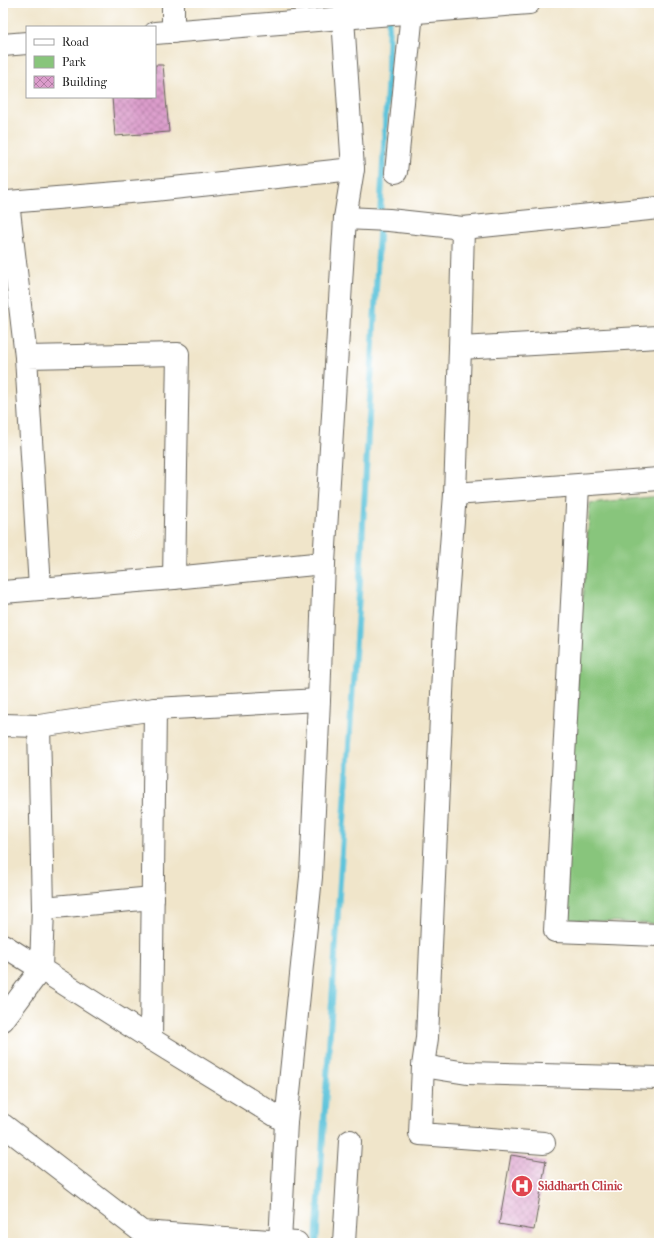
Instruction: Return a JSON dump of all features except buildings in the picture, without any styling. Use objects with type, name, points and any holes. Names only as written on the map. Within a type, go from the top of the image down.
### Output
[{"type":"street","points":[[173,3],[164,32],[519,3]]},
{"type":"street","points":[[396,172],[410,12]]},
{"type":"street","points":[[3,1125],[142,1232],[286,1243],[286,1122],[310,877],[324,563],[351,218],[353,169],[343,18]]},
{"type":"street","points":[[3,45],[26,43]]},
{"type":"street","points":[[40,588],[26,357],[6,202],[154,190],[353,169]]},
{"type":"street","points":[[351,218],[389,220],[463,228],[659,208]]},
{"type":"street","points":[[463,228],[455,494],[445,625],[427,1038],[423,1066],[420,1134],[544,1143]]},
{"type":"street","points":[[460,348],[659,337]]},
{"type":"street","points":[[26,357],[178,354],[174,578]]},
{"type":"street","points":[[455,494],[659,479]]},
{"type":"street","points":[[578,486],[555,931],[659,935]]},
{"type":"street","points":[[3,592],[174,578],[324,563]]},
{"type":"street","points":[[3,725],[39,726],[155,709],[319,700]]},
{"type":"street","points":[[151,1040],[155,709]]},
{"type":"street","points":[[3,1020],[41,970],[43,908],[39,726]]},
{"type":"street","points":[[43,908],[153,898]]},
{"type":"street","points":[[3,945],[151,1040],[286,1122]]},
{"type":"street","points":[[423,1066],[467,1073],[659,1078]]},
{"type":"street","points":[[344,1243],[350,1141]]},
{"type":"green space","points":[[659,496],[659,924],[558,919],[590,503]]},
{"type":"waterway","points":[[316,1243],[360,579],[388,72],[389,3]]},
{"type":"place","name":"Siddharth Clinic","points":[[522,1186]]}]
